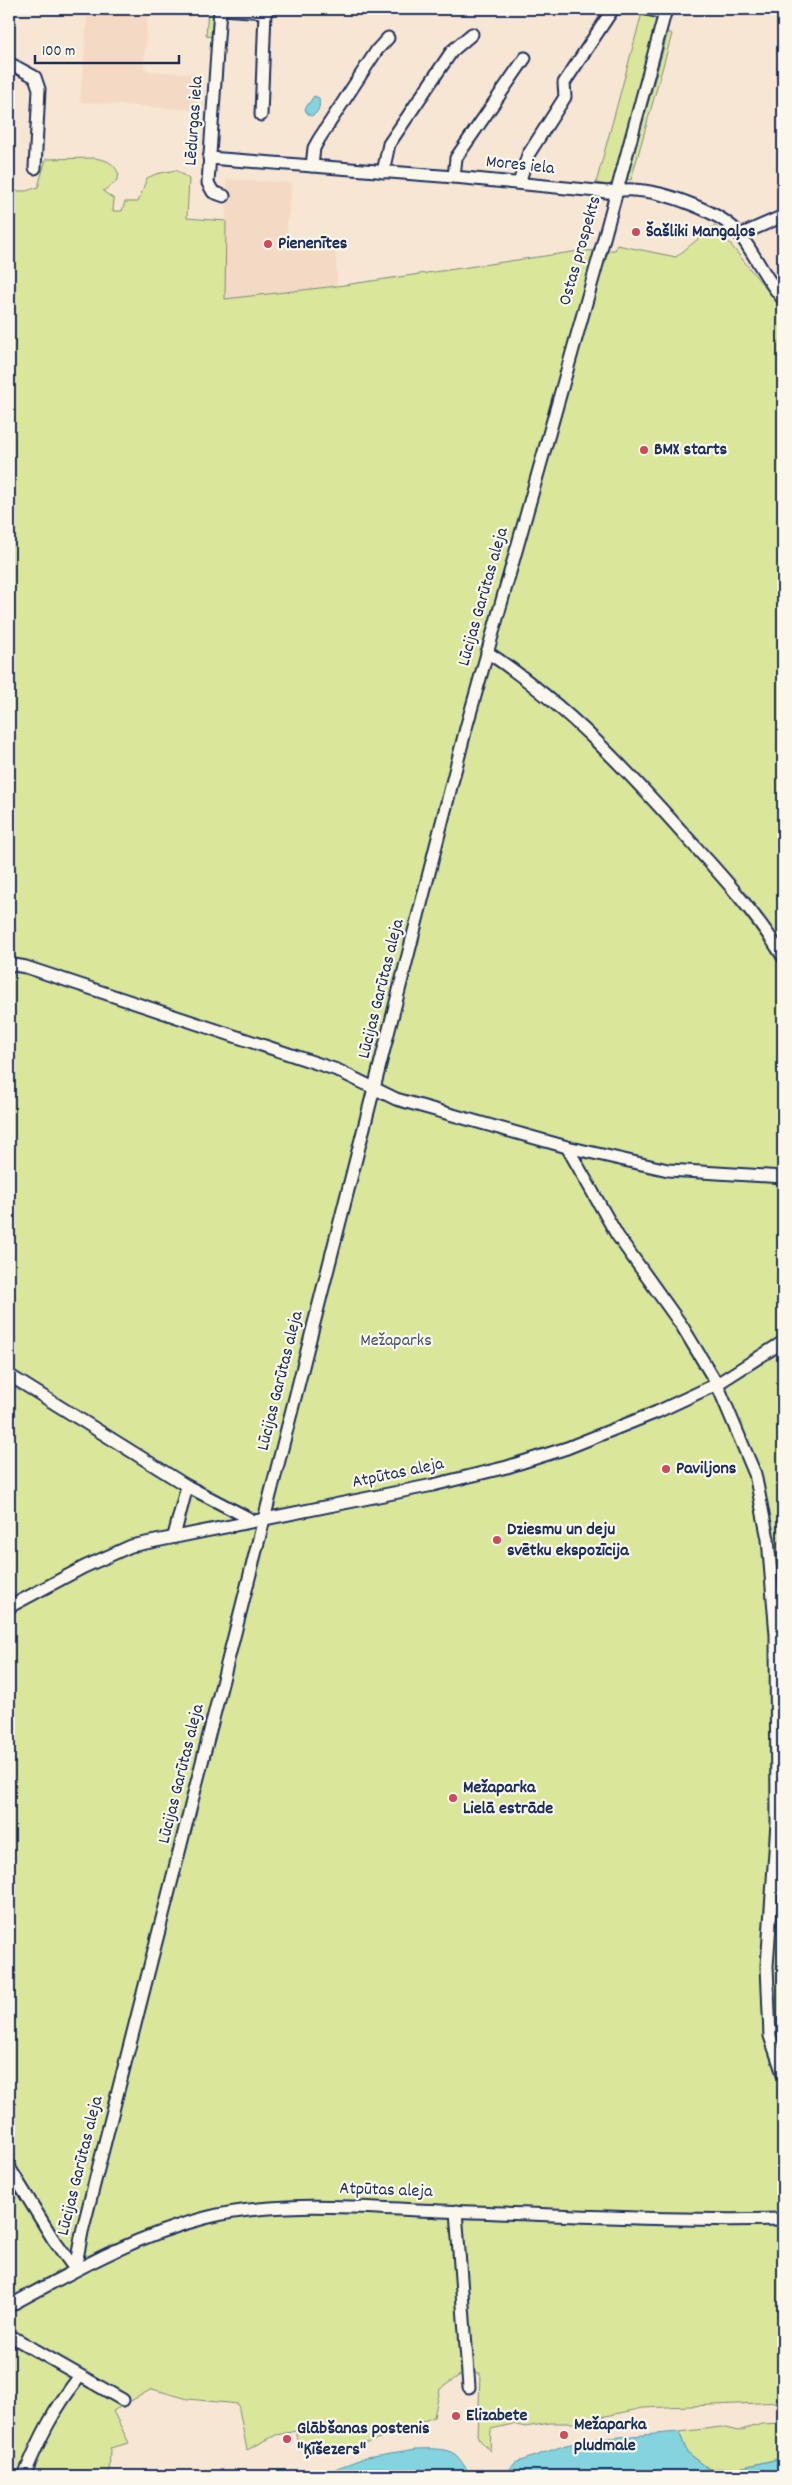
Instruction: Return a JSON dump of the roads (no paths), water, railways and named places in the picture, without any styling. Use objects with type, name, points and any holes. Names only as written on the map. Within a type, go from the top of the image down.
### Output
[{"type":"street","points":[[220,9],[267,11],[261,115]]},
{"type":"street","name":"Lēdurgas iela","points":[[220,9],[209,158],[209,187],[215,194],[224,196]]},
{"type":"street","points":[[519,183],[528,155],[565,98],[564,83],[613,9]]},
{"type":"street","points":[[646,9],[666,11]]},
{"type":"street","name":"Ostas prospekts","points":[[528,504],[599,257],[666,11]]},
{"type":"street","points":[[383,172],[389,144],[452,51],[472,34]]},
{"type":"street","points":[[312,166],[314,148],[319,138],[377,50],[388,38]]},
{"type":"street","points":[[454,177],[456,158],[526,58]]},
{"type":"street","points":[[9,63],[35,77],[39,89],[36,168]]},
{"type":"street","name":"Mores iela","points":[[209,158],[454,177],[590,191],[639,190],[677,199],[719,217],[740,235],[778,286],[783,298]]},
{"type":"street","points":[[740,235],[783,216]]},
{"type":"street","name":"Lūcijas Garūtas aleja","points":[[75,2269],[85,2222],[188,1824],[258,1520],[375,1089],[487,652],[528,504]]},
{"type":"street","points":[[487,652],[586,731],[653,799],[732,888],[783,957]]},
{"type":"street","points":[[9,964],[337,1070],[396,1099],[567,1147],[668,1170],[783,1177]]},
{"type":"street","points":[[567,1147],[617,1235],[682,1326],[717,1384],[755,1474],[768,1539],[774,1589],[777,1649],[777,1823],[767,1966],[770,2036],[783,2074]]},
{"type":"street","name":"Atpūtas aleja","points":[[9,1607],[84,1567],[131,1546],[433,1485],[507,1467],[567,1448],[657,1412],[717,1384],[783,1342]]},
{"type":"street","points":[[9,1375],[187,1486],[258,1520]]},
{"type":"street","points":[[174,1536],[187,1486]]},
{"type":"street","points":[[9,2167],[53,2240],[75,2269]]},
{"type":"street","name":"Atpūtas aleja","points":[[9,2306],[75,2269],[166,2229],[207,2218],[268,2208],[354,2207],[783,2220]]},
{"type":"street","points":[[456,2211],[469,2387]]},
{"type":"street","points":[[9,2335],[123,2400]]},
{"type":"street","points":[[24,2476],[57,2406],[80,2376]]},
{"type":"water","points":[[314,96],[319,98],[319,106],[318,111],[311,116],[305,109]]},
{"type":"water","points":[[679,2432],[687,2452],[709,2469],[739,2468],[783,2458],[783,2476],[483,2476],[498,2475],[508,2471],[515,2463],[566,2445],[595,2439]]},
{"type":"water","points":[[416,2449],[437,2449],[452,2452],[469,2472],[475,2476],[322,2476],[337,2468],[367,2457]]},
{"type":"place","name":"Šašliki Mangaļos","points":[[636,232]]},
{"type":"place","name":"Pienenītes","points":[[268,244]]},
{"type":"place","name":"BMX starts","points":[[644,450]]},
{"type":"place","name":"Paviljons","points":[[666,1469]]},
{"type":"place","name":"Dziesmu un deju svētku ekspozīcija","points":[[497,1540]]},
{"type":"place","name":"Mežaparka Lielā estrāde","points":[[453,1798]]},
{"type":"place","name":"Elizabete","points":[[456,2416]]},
{"type":"place","name":"Mežaparka pludmale","points":[[564,2435]]},
{"type":"place","name":"Glābšanas postenis \"Ķīšezers\"","points":[[287,2439]]},
{"type":"park label","name":"Mežaparks","points":[[396,1341]]}]
